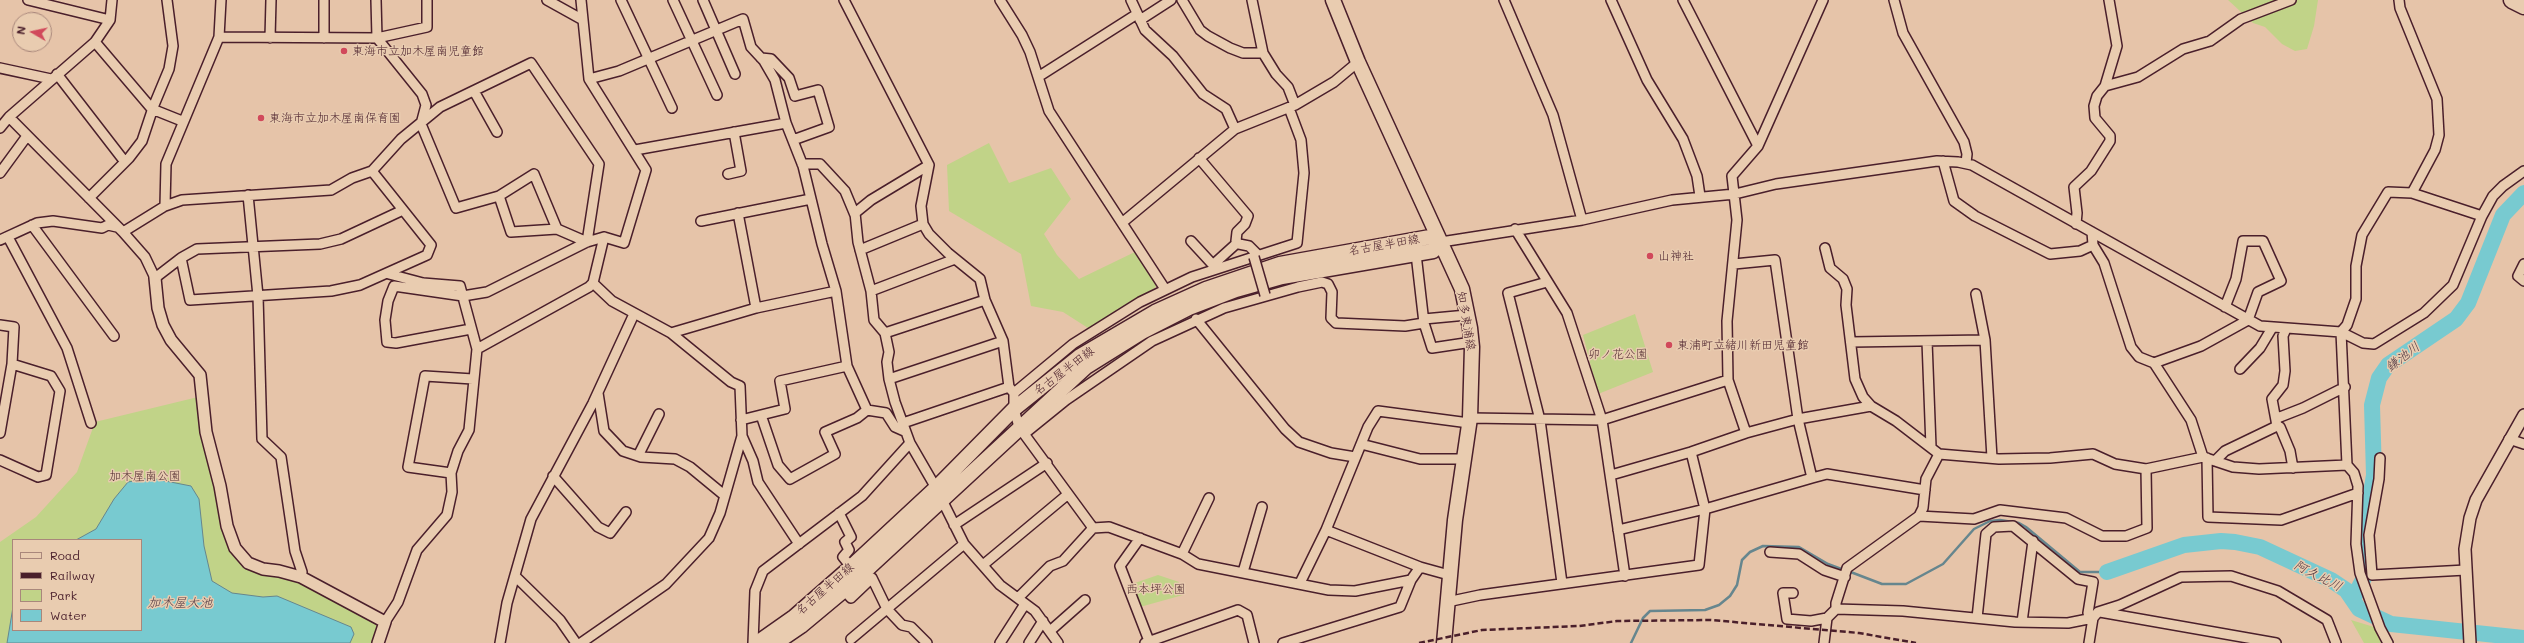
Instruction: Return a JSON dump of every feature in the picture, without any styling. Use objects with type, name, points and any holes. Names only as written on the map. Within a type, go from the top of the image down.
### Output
[{"type":"highway","points":[[2512,0],[2524,6]]},
{"type":"main road","name":"知多東浦線","points":[[1333,0],[1358,62],[1462,289],[1472,342],[1470,421],[1449,575],[1444,643]]},
{"type":"main road","name":"名古屋半田線","points":[[757,643],[794,617],[939,493],[1021,430],[1086,367],[1142,332],[1189,308],[1236,290],[1282,277],[1433,251],[1441,242],[1430,237],[1280,264],[1206,289],[1154,312],[1080,356],[1014,409],[939,493],[844,590],[802,626],[776,643]]},
{"type":"street","points":[[28,0],[51,3],[110,20]]},
{"type":"street","points":[[0,128],[54,76],[95,42],[110,20],[112,0]]},
{"type":"street","points":[[89,198],[126,162],[142,141],[152,109],[169,70],[173,46],[167,0]]},
{"type":"street","points":[[164,206],[166,164],[182,121],[219,37],[221,0]]},
{"type":"street","points":[[270,0],[270,38]]},
{"type":"street","points":[[324,0],[324,38]]},
{"type":"street","points":[[376,0],[377,38],[422,94],[426,105],[421,124],[456,208],[499,196],[534,174],[557,229]]},
{"type":"street","points":[[219,37],[377,38],[427,27],[427,0]]},
{"type":"street","points":[[547,0],[583,20]]},
{"type":"street","points":[[472,329],[396,343],[387,342],[385,320],[388,301],[394,286],[463,296],[487,292],[587,242],[604,238],[624,243],[646,170],[635,150],[589,79],[581,0]]},
{"type":"street","points":[[621,0],[672,108]]},
{"type":"street","points":[[673,0],[717,96]]},
{"type":"street","points":[[704,0],[735,74]]},
{"type":"street","points":[[844,0],[930,165],[921,206],[923,224],[929,234],[955,259],[980,279],[985,300],[1003,341],[1014,409],[1021,430],[1047,463],[1067,494],[1093,528]]},
{"type":"street","points":[[1000,0],[1022,35],[1049,111],[1165,288]]},
{"type":"street","points":[[1131,0],[1138,17],[1149,34],[1173,56],[1203,94],[1226,109],[1235,129]]},
{"type":"street","points":[[1038,77],[1138,17],[1171,0]]},
{"type":"street","points":[[1182,0],[1200,30],[1208,36],[1243,53],[1263,54]]},
{"type":"street","points":[[761,415],[778,465],[790,479],[835,454],[825,432],[857,418],[867,410],[886,413],[895,427],[904,427],[1011,390],[1095,328],[1165,288],[1214,267],[1297,243],[1304,173],[1301,140],[1288,87],[1276,74],[1263,54],[1252,0]]},
{"type":"street","points":[[1504,0],[1553,115],[1582,220]]},
{"type":"street","points":[[1611,0],[1647,80],[1683,139],[1697,176],[1700,196]]},
{"type":"street","points":[[1683,0],[1758,146]]},
{"type":"street","points":[[1746,433],[1728,380],[1727,321],[1734,264],[1737,220],[1732,176],[1758,146],[1823,0]]},
{"type":"street","points":[[1894,0],[1903,33],[1964,142],[1967,154],[1966,163]]},
{"type":"street","points":[[2076,224],[2077,213],[2074,188],[2091,171],[2110,141],[2110,136],[2095,118],[2094,112],[2094,102],[2105,86],[2117,46],[2109,0]]},
{"type":"street","points":[[2105,86],[2138,77],[2183,49],[2210,41],[2241,19],[2291,0]]},
{"type":"street","points":[[2399,0],[2400,8],[2437,99],[2440,118],[2438,142],[2412,192]]},
{"type":"street","points":[[589,79],[619,71],[649,57],[743,19],[752,47],[775,80],[786,122],[802,164],[836,291],[847,366],[867,410]]},
{"type":"street","points":[[95,42],[152,109],[182,121]]},
{"type":"street","points":[[761,58],[771,59],[789,78],[794,96],[818,90],[828,127],[793,140]]},
{"type":"street","points":[[1123,222],[1235,129],[1292,106],[1334,82],[1358,62]]},
{"type":"street","points":[[120,230],[164,206],[195,198],[331,190],[352,178],[372,171],[401,139],[440,108],[531,63],[599,164],[587,242]]},
{"type":"street","points":[[0,68],[54,76],[126,162]]},
{"type":"street","points":[[474,91],[497,132]]},
{"type":"street","points":[[9,118],[89,198],[145,257],[155,278],[158,308],[163,325],[171,340],[200,375],[206,432],[220,486],[227,526],[235,548],[248,563],[263,569],[279,571],[301,577],[385,622]]},
{"type":"street","points":[[635,150],[786,122]]},
{"type":"street","points":[[728,174],[741,171],[734,132]]},
{"type":"street","points":[[0,173],[27,136]]},
{"type":"street","points":[[1200,158],[1248,216],[1245,224],[1237,232],[1235,237],[1237,243]]},
{"type":"street","points":[[1943,161],[1954,201],[1975,216],[2050,254],[2080,252],[2093,245]]},
{"type":"street","points":[[1441,242],[1515,229],[1582,220],[1646,205],[1700,196],[1735,194],[1776,184],[1943,161],[1966,163],[2248,320],[2272,328],[2341,332],[2363,343],[2374,344],[2424,313],[2441,300],[2453,285],[2482,216],[2493,196],[2502,186],[2524,171]]},
{"type":"street","points":[[802,164],[820,164],[845,191],[855,215],[860,250],[871,290],[874,320],[885,333],[889,352],[887,362],[889,380],[910,443],[939,493],[964,544],[1000,585],[1022,601],[1043,621],[1058,643]]},
{"type":"street","points":[[855,215],[855,213],[871,200],[930,165]]},
{"type":"street","points":[[181,258],[190,300],[331,291],[360,285],[389,274],[427,255],[431,245],[372,171]]},
{"type":"street","points":[[2388,643],[2380,628],[2360,573],[2356,544],[2358,493],[2354,473],[2346,465],[2345,387],[2341,332],[2347,325],[2356,299],[2356,266],[2362,235],[2388,192],[2412,192],[2482,216]]},
{"type":"street","points":[[248,195],[258,296],[262,438],[281,458],[294,551],[302,572],[301,577]]},
{"type":"street","points":[[499,196],[511,232],[557,229],[587,242]]},
{"type":"street","points":[[701,221],[811,198]]},
{"type":"street","points":[[155,278],[181,258],[197,249],[320,244],[340,239],[403,210]]},
{"type":"street","points":[[738,213],[756,308]]},
{"type":"street","points":[[91,423],[67,348],[4,238],[32,225],[53,221],[102,228],[108,225],[120,230]]},
{"type":"street","points":[[860,250],[923,224]]},
{"type":"street","points":[[32,225],[114,336]]},
{"type":"street","points":[[1515,229],[1567,313],[1602,420],[1626,576]]},
{"type":"street","points":[[2092,232],[2093,245],[2104,263],[2131,347],[2139,357],[2154,363],[2191,420],[2208,459],[2208,517],[2281,520],[2358,493]]},
{"type":"street","points":[[477,349],[593,283],[604,238]]},
{"type":"street","points":[[1191,241],[1214,267]]},
{"type":"street","points":[[2154,363],[2201,346],[2248,320],[2258,292],[2282,281],[2262,241],[2243,241],[2236,279],[2225,307]]},
{"type":"street","points":[[1237,243],[1249,246],[1256,256],[1265,295]]},
{"type":"street","points":[[1214,267],[1237,243]]},
{"type":"street","points":[[1825,248],[1830,268],[1843,279],[1847,289],[1846,305],[1855,378],[1863,398],[1871,406],[1896,421],[1939,454],[1992,458],[2050,458],[2093,454],[2115,464],[2146,469],[2208,459],[2225,451],[2276,421],[2280,417],[2307,407],[2345,387]]},
{"type":"street","points":[[1416,254],[1424,321],[1432,348],[1472,342]]},
{"type":"street","points":[[871,290],[955,259]]},
{"type":"street","points":[[1734,264],[1775,260],[1798,419],[1812,478]]},
{"type":"street","points":[[2524,264],[2518,276],[2524,281]]},
{"type":"street","points":[[378,643],[385,622],[398,602],[418,550],[447,515],[452,492],[451,473],[458,451],[469,430],[472,379],[477,349],[460,286],[423,283],[389,274]]},
{"type":"street","points":[[1021,430],[1152,341],[1196,320],[1265,295],[1322,282],[1331,287],[1331,318],[1336,323],[1405,326],[1424,321],[1467,314]]},
{"type":"street","points":[[1547,282],[1508,293],[1540,420],[1562,583]]},
{"type":"street","points":[[593,283],[612,301],[671,334],[731,382],[740,386],[742,436],[753,461],[758,482],[799,544]]},
{"type":"street","points":[[671,334],[756,308],[836,291]]},
{"type":"street","points":[[1976,294],[1985,340],[1992,458]]},
{"type":"street","points":[[885,333],[985,300]]},
{"type":"street","points":[[500,643],[507,603],[531,519],[598,393],[634,314]]},
{"type":"street","points":[[1196,320],[1285,430],[1299,442],[1331,453],[1356,457]]},
{"type":"street","points":[[0,325],[14,328],[12,364],[0,433]]},
{"type":"street","points":[[2240,369],[2260,348],[2272,328]]},
{"type":"street","points":[[2286,329],[2283,336],[2285,371],[2283,385],[2272,399],[2276,421],[2290,451],[2293,468]]},
{"type":"street","points":[[1851,342],[1985,340]]},
{"type":"street","points":[[889,380],[1003,341]]},
{"type":"street","points":[[1927,341],[1931,447]]},
{"type":"street","points":[[0,460],[38,477],[46,475],[60,391],[51,376],[12,364]]},
{"type":"street","points":[[741,420],[785,409],[780,381],[847,366]]},
{"type":"street","points":[[451,473],[408,466],[425,376],[472,379]]},
{"type":"street","points":[[1300,583],[1326,530],[1361,444],[1378,411],[1470,421],[1602,420],[1728,380]]},
{"type":"street","points":[[598,393],[604,431],[623,451],[638,456],[676,460],[690,467],[724,495]]},
{"type":"street","points":[[1611,475],[1691,452],[1746,433],[1798,419],[1871,406]]},
{"type":"street","points":[[638,456],[659,414]]},
{"type":"street","points":[[2469,641],[2465,538],[2476,500],[2509,439],[2524,415]]},
{"type":"street","points":[[581,643],[666,584],[709,538],[720,513],[742,436]]},
{"type":"street","points":[[2509,439],[2524,444]]},
{"type":"street","points":[[753,643],[756,583],[763,571],[862,496],[910,443]]},
{"type":"street","points":[[1361,444],[1420,459],[1464,459]]},
{"type":"street","points":[[1447,602],[1562,583],[1626,576],[1699,565],[1705,510],[1691,452]]},
{"type":"street","points":[[1793,593],[1783,593],[1787,619],[1811,621],[1827,618],[1836,609],[1846,573],[1919,516],[1923,508],[1925,490],[1931,466],[1939,454]]},
{"type":"street","points":[[2367,592],[2372,575],[2369,535],[2379,479],[2380,458]]},
{"type":"street","points":[[2208,459],[2233,467],[2259,469],[2346,465]]},
{"type":"street","points":[[954,525],[1047,463]]},
{"type":"street","points":[[1919,516],[1974,519],[2000,510],[2006,510],[2066,518],[2102,536],[2126,536],[2147,528],[2146,469]]},
{"type":"street","points":[[1618,530],[1705,510],[1827,474],[1925,490]]},
{"type":"street","points":[[553,476],[598,526],[610,533],[626,512]]},
{"type":"street","points":[[983,565],[1067,494]]},
{"type":"street","points":[[1182,554],[1209,498]]},
{"type":"street","points":[[1243,572],[1262,507]]},
{"type":"street","points":[[839,512],[851,537],[845,542],[850,550],[843,557],[851,567]]},
{"type":"street","points":[[1977,618],[1986,534],[1994,527],[2013,526],[2078,579],[2093,582],[2088,613],[2229,639],[2276,643]]},
{"type":"street","points":[[1000,643],[1022,601],[1050,566],[1063,561],[1093,528],[1109,527],[1182,554],[1198,564],[1300,583],[1329,590],[1355,591],[1411,580]]},
{"type":"street","points":[[1326,530],[1420,567],[1449,575]]},
{"type":"street","points":[[1140,538],[1120,566],[1147,642],[1238,610],[1247,615],[1254,643]]},
{"type":"street","points":[[2022,622],[2033,541]]},
{"type":"street","points":[[851,640],[964,544]]},
{"type":"street","points":[[1770,552],[1799,554],[1824,570],[1846,573]]},
{"type":"street","points":[[1283,643],[1400,608],[1411,580],[1420,567]]},
{"type":"street","points":[[2372,575],[2466,570]]},
{"type":"street","points":[[515,576],[560,620],[576,643]]},
{"type":"street","points":[[1836,609],[1902,611],[2022,622],[2068,623],[2096,615],[2181,577],[2231,576],[2278,591],[2327,620],[2336,643]]},
{"type":"street","points":[[844,590],[851,598],[872,578],[887,609],[902,625],[910,627],[927,643]]},
{"type":"street","points":[[1050,631],[1085,600]]},
{"type":"street","points":[[2089,643],[2096,615]]},
{"type":"street","points":[[1824,643],[1827,618]]},
{"type":"street","points":[[1029,643],[1043,621]]},
{"type":"green space","points":[[2228,0],[2318,0],[2314,26],[2307,49],[2295,51],[2282,44],[2265,27],[2253,23]]},
{"type":"green space","points":[[989,143],[1009,183],[1051,168],[1071,199],[1044,234],[1057,255],[1079,279],[1139,250],[1159,283],[1147,296],[1088,328],[1063,312],[1031,306],[1021,254],[949,211],[947,165]]},
{"type":"green space","name":"卯ノ花公園","points":[[1635,314],[1653,372],[1598,394],[1583,335]]},
{"type":"green space","name":"加木屋南公園","points":[[198,397],[202,434],[243,563],[297,581],[373,619],[378,629],[372,643],[0,643],[0,542],[36,517],[77,472],[95,422]]},
{"type":"green space","name":"西本坪公園","points":[[1158,575],[1179,582],[1183,595],[1140,607],[1132,584]]},
{"type":"green space","points":[[2351,620],[2374,627],[2381,643],[2364,643]]},
{"type":"water","name":"加木屋大池","points":[[150,478],[191,486],[199,499],[204,546],[212,581],[232,593],[263,597],[277,596],[351,627],[354,634],[350,643],[7,643],[12,613],[12,631],[142,631],[142,539],[78,539],[96,529],[114,499],[128,482]]},
{"type":"waterway","name":"鎌池川","points":[[2353,599],[2366,574],[2365,532],[2374,475],[2372,405],[2379,378],[2388,365],[2456,319],[2468,303],[2503,215],[2524,193]]},
{"type":"waterway","points":[[1848,571],[1882,584],[1906,584],[1943,564],[1974,529],[1990,521],[2000,520],[2019,523],[2026,527],[2080,572],[2107,572]]},
{"type":"waterway","name":"阿久比川","points":[[2107,572],[2184,545],[2221,541],[2235,542],[2260,547],[2331,580],[2346,590],[2359,609],[2391,624],[2524,638]]},
{"type":"waterway","points":[[1631,643],[1643,618],[1650,611],[1705,610],[1719,605],[1730,596],[1737,585],[1742,560],[1750,552],[1763,546],[1799,547],[1828,564],[1844,570]]},
{"type":"railway","points":[[1419,643],[1482,630],[1579,626],[1617,621],[1711,620],[1859,633],[1916,643]]},
{"type":"place","name":"東海市立加木屋南児童館","points":[[344,51]]},
{"type":"place","name":"東海市立加木屋南保育園","points":[[261,118]]},
{"type":"place","name":"山神社","points":[[1650,256]]},
{"type":"place","name":"東浦町立緒川新田児童館","points":[[1669,345]]}]
